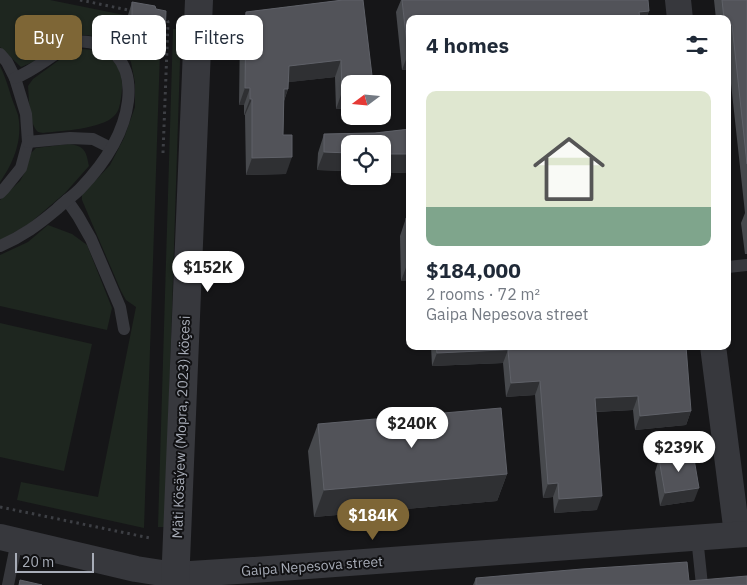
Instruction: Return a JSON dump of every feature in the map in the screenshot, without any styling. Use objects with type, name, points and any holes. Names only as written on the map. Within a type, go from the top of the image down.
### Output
[{"type":"street","name":"Mäti Kösäýew (Mopra, 2023) köçesi","points":[[175,580],[199,0]]},
{"type":"street","points":[[678,0],[680,15]]},
{"type":"street","points":[[715,350],[742,534]]},
{"type":"street","name":"Gaipa Nepesova street","points":[[8,539],[175,580],[253,570],[742,534]]},
{"type":"lane","points":[[0,246],[33,228],[67,200],[79,190],[105,159],[118,136],[127,110],[130,88],[122,62],[114,53],[100,45],[83,41],[64,48],[26,74],[15,78]]},
{"type":"lane","points":[[0,54],[8,62],[15,78],[26,114],[28,142],[20,168],[0,193]]},
{"type":"lane","points":[[28,142],[70,138],[93,139],[111,148]]},
{"type":"lane","points":[[67,200],[91,239],[120,307],[124,329]]},
{"type":"lane","points":[[731,267],[747,265]]},
{"type":"lane","points":[[697,537],[702,585]]},
{"type":"lane","points":[[8,539],[8,585]]},
{"type":"shaded area","points":[[0,0],[50,0],[124,15],[92,15],[92,36],[82,35],[82,15],[15,15],[15,60],[36,60],[21,67],[0,47]]},
{"type":"shaded area","points":[[173,29],[176,29],[176,60],[180,60],[165,527],[158,527]]},
{"type":"shaded area","points":[[82,49],[92,51],[92,60],[112,60],[118,69],[122,87],[118,110],[108,120],[91,127],[38,132],[31,117],[29,104],[28,86],[33,79],[59,60],[82,60]]},
{"type":"shaded area","points":[[130,60],[160,60],[144,528],[17,500],[21,482],[98,497],[136,307],[126,300],[121,291],[82,200],[82,195],[110,165],[124,138],[135,107],[135,83]]},
{"type":"shaded area","points":[[0,66],[18,115],[19,133],[13,158],[0,182]]},
{"type":"shaded area","points":[[69,144],[84,150],[89,166],[65,193],[30,223],[0,241],[0,200],[20,181],[31,153],[36,148]]},
{"type":"shaded area","points":[[48,225],[72,234],[87,245],[112,308],[107,330],[0,306],[0,255],[28,242]]},
{"type":"shaded area","points":[[0,323],[92,344],[64,471],[0,457]]},
{"type":"building","points":[[343,0],[363,0],[372,75],[341,75],[341,60],[289,66],[288,89],[284,89],[283,135],[292,135],[292,157],[252,158],[252,99],[250,99],[250,88],[245,88],[245,60],[263,60],[263,15],[246,15],[246,12]]},
{"type":"building","points":[[402,0],[648,0],[649,11],[639,12],[639,15],[406,15],[406,36]]},
{"type":"building","points":[[722,0],[747,0],[747,164],[731,15],[724,15]]},
{"type":"building","points":[[132,2],[155,6],[156,9],[166,11],[166,15],[132,15]]},
{"type":"building","points":[[406,129],[406,154],[391,154],[391,135],[341,135],[341,153],[324,152],[324,134],[375,133]]},
{"type":"building","points":[[437,350],[501,350],[437,353]]},
{"type":"building","points":[[508,350],[686,350],[691,411],[640,416],[638,396],[595,398],[602,496],[559,499],[558,483],[548,484],[540,381],[511,383]]},
{"type":"building","points":[[501,408],[507,474],[324,490],[318,424]]},
{"type":"building","points":[[693,453],[699,488],[665,493],[659,459]]},
{"type":"building","points":[[687,562],[689,581],[747,576],[747,585],[476,585],[476,578]]},
{"type":"building","points":[[20,580],[42,585],[19,585]]}]
